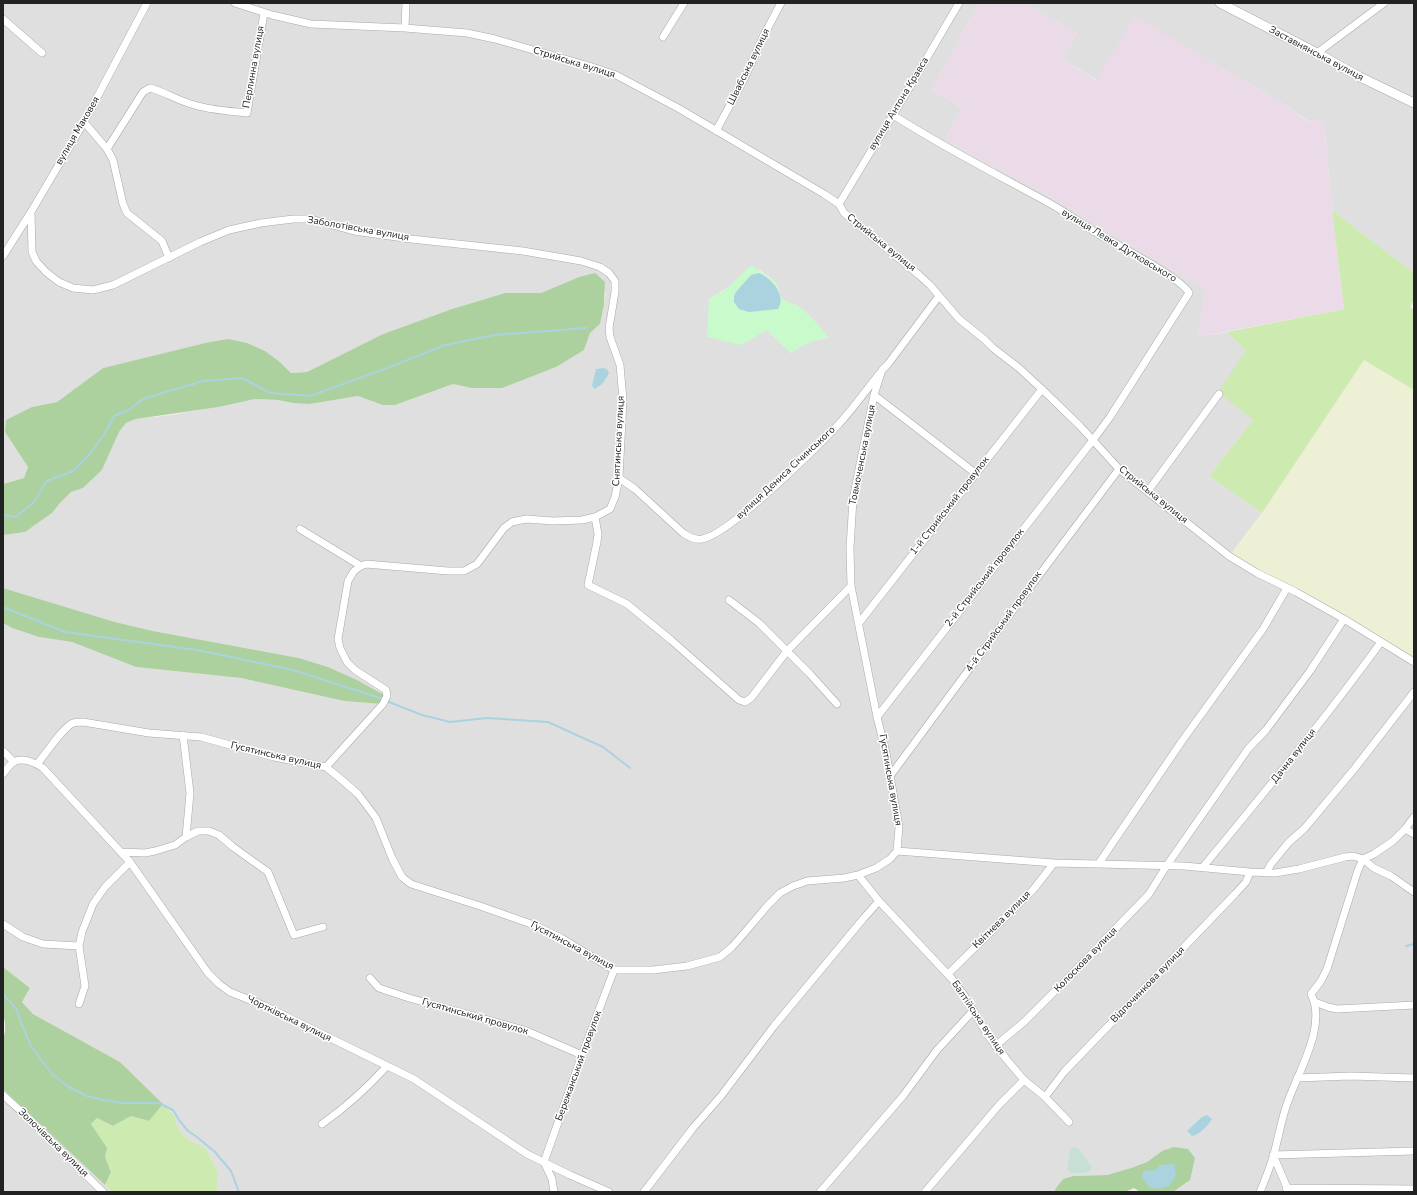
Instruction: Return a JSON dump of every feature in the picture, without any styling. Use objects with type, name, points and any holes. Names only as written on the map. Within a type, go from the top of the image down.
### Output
[{"type":"street","name":"вулиця Маковея","points":[[3,256],[32,212],[84,122],[147,3]]},
{"type":"street","name":"Стрийська вулиця","points":[[234,3],[264,13],[312,24],[405,28],[474,35],[495,39],[616,75],[678,108],[818,190],[838,204],[844,213],[919,275],[959,319],[1042,389],[1080,426],[1119,469],[1229,556],[1257,573],[1344,619],[1414,662]]},
{"type":"street","points":[[405,28],[406,3]]},
{"type":"street","points":[[663,37],[684,3]]},
{"type":"street","name":"Швабська вулиця","points":[[716,131],[744,79],[764,35],[781,3]]},
{"type":"street","name":"вулиця Антона Кравса","points":[[838,204],[893,115],[958,3]]},
{"type":"street","name":"Заставнянська вулиця","points":[[1220,3],[1360,77],[1414,103]]},
{"type":"street","points":[[1317,53],[1384,3]]},
{"type":"street","name":"Перлинна вулиця","points":[[107,149],[143,92],[150,88],[162,91],[192,104],[216,110],[246,113],[264,13]]},
{"type":"street","points":[[3,19],[42,53]]},
{"type":"street","name":"вулиця Левка Дутковського","points":[[893,115],[927,137],[1050,204],[1089,229],[1170,276],[1187,288],[1189,292],[1187,297],[1110,417],[1093,440]]},
{"type":"street","points":[[84,122],[107,149],[113,160],[123,204],[127,213],[162,241],[169,258]]},
{"type":"street","name":"Заболотівська вулиця","points":[[32,212],[32,252],[36,261],[46,272],[59,282],[73,288],[93,290],[113,286],[200,242],[229,230],[261,223],[294,219],[311,219],[354,231],[411,239],[522,251],[581,261],[600,267],[609,273],[615,281],[615,292]]},
{"type":"street","name":"Снятинська вулиця","points":[[361,566],[366,564],[464,571],[477,564],[504,528],[512,522],[526,520],[582,520],[595,517],[610,510],[615,497],[619,478],[623,400],[620,365],[610,337],[609,328],[615,292]]},
{"type":"street","name":"вулиця Дениса Січинського","points":[[619,478],[635,489],[691,539],[703,539],[713,536],[744,514],[805,458],[838,424],[888,364],[939,296]]},
{"type":"street","name":"Товмоченська вулиця","points":[[851,586],[850,548],[853,499],[874,396],[882,370]]},
{"type":"street","name":"1-й Стрийський провулок","points":[[859,622],[1042,389]]},
{"type":"street","points":[[1148,491],[1218,394]]},
{"type":"street","points":[[874,396],[975,473]]},
{"type":"street","name":"2-й Стрийський провулок","points":[[877,716],[1093,440]]},
{"type":"street","name":"4-й Стрийський провулок","points":[[890,776],[1119,469]]},
{"type":"street","points":[[595,517],[598,534],[588,585],[627,604],[671,640],[739,700],[745,702],[751,698],[787,652],[851,586]]},
{"type":"street","points":[[300,529],[361,566],[354,571],[348,581],[338,638],[340,648],[347,662],[355,670],[386,690],[388,696],[383,704],[326,767]]},
{"type":"street","name":"Гусятинська вулиця","points":[[37,764],[47,753],[57,737],[72,723],[83,722],[148,733],[183,735],[201,738],[274,757],[326,767],[358,794],[376,818],[392,858],[402,877],[411,884],[534,925],[561,938],[614,970],[637,971],[687,966],[720,957],[732,947],[768,904],[780,893],[807,881],[844,878],[858,875],[876,868],[890,859],[897,851],[899,827],[851,586]]},
{"type":"street","points":[[1099,863],[1182,741],[1263,629],[1287,588]]},
{"type":"street","points":[[729,600],[759,623],[810,674],[837,704]]},
{"type":"street","name":"Колоскова вулиця","points":[[995,1046],[1024,1022],[1149,894],[1167,865],[1248,749],[1266,730],[1310,671],[1344,619]]},
{"type":"street","name":"Дачна вулиця","points":[[1203,867],[1299,750],[1381,642]]},
{"type":"street","points":[[1266,873],[1271,864],[1289,842],[1304,830],[1355,768],[1414,692]]},
{"type":"street","points":[[183,735],[190,793],[186,836]]},
{"type":"street","points":[[3,751],[14,762]]},
{"type":"street","points":[[3,774],[14,762],[19,760],[37,764]]},
{"type":"street","name":"Чортківська вулиця","points":[[37,764],[43,768],[122,852],[208,973],[219,984],[230,992],[265,1006],[414,1079],[527,1154],[609,1192]]},
{"type":"street","points":[[1260,1192],[1273,1155],[1286,1107],[1313,1036],[1315,1024],[1315,1002],[1311,994],[1327,969],[1352,885],[1363,859],[1385,847],[1405,830],[1414,817]]},
{"type":"street","points":[[1405,830],[1414,834]]},
{"type":"street","points":[[122,852],[145,853],[175,845],[186,836],[198,831],[209,831],[219,835],[268,872],[294,935],[323,926]]},
{"type":"street","points":[[897,851],[1054,863],[1167,865],[1266,873],[1300,869],[1353,856],[1363,859],[1374,868],[1391,876],[1414,892]]},
{"type":"street","points":[[79,1004],[85,986],[79,946],[82,932],[93,904],[105,887],[130,862]]},
{"type":"street","name":"Квітнева вулиця","points":[[948,974],[1033,890],[1054,863]]},
{"type":"street","name":"Відпочинкова вулиця","points":[[1045,1097],[1064,1072],[1246,882],[1250,872]]},
{"type":"street","name":"Балтійська вулиця","points":[[858,875],[880,901],[948,974],[964,995],[995,1046],[1024,1080],[1045,1097],[1069,1122]]},
{"type":"street","points":[[644,1192],[693,1128],[721,1096],[774,1026],[863,919],[880,901]]},
{"type":"street","points":[[3,924],[23,937],[43,944],[79,946]]},
{"type":"street","name":"Бережанський провулок","points":[[544,1162],[614,970]]},
{"type":"street","name":"Гусятинський провулок","points":[[370,978],[379,988],[409,998],[493,1020],[524,1030],[582,1055]]},
{"type":"street","points":[[1315,1002],[1337,1009],[1414,1005]]},
{"type":"street","points":[[820,1192],[903,1096],[937,1050],[973,1011]]},
{"type":"street","points":[[322,1124],[334,1116],[369,1086],[388,1066]]},
{"type":"street","points":[[1297,1078],[1345,1076],[1414,1078]]},
{"type":"street","points":[[925,1192],[999,1105],[1024,1080]]},
{"type":"street","name":"Золочівська вулиця","points":[[3,1096],[24,1114],[102,1192]]},
{"type":"street","points":[[1273,1155],[1414,1151]]},
{"type":"street","points":[[1273,1155],[1288,1190],[1414,1189]]},
{"type":"street","points":[[544,1162],[552,1180],[554,1192]]},
{"type":"shaded area","points":[[3,3],[979,3],[932,90],[962,108],[945,140],[1044,193],[1206,290],[1198,337],[1227,332],[1246,351],[1253,420],[1209,476],[1262,513],[1230,555],[1414,661],[1414,1192],[1173,1192],[1190,1180],[1162,1151],[1147,1162],[1107,1175],[1073,1176],[1063,1179],[1054,1192],[217,1192],[218,1173],[207,1149],[188,1139],[180,1132],[174,1115],[120,1062],[33,1014],[22,1002],[30,988],[3,967],[3,623],[12,628],[39,637],[72,642],[136,667],[241,678],[344,701],[382,704],[328,667],[299,658],[153,631],[115,622],[3,588],[3,535],[25,532],[52,513],[71,492],[83,488],[102,470],[119,432],[126,423],[136,419],[172,415],[255,399],[278,400],[293,403],[358,396],[395,405],[453,384],[471,388],[584,350],[590,333],[600,324],[606,292],[579,277],[541,293],[505,293],[452,309],[383,334],[307,372],[291,373],[281,363],[205,343],[103,368],[57,402],[32,407],[5,432],[28,467],[24,478],[3,484]],"holes":[[[759,269],[775,282],[781,298],[788,303],[797,305],[816,323],[828,338],[808,342],[791,353],[767,330],[709,299]],[[602,368],[606,378],[598,388],[592,385],[596,369]]]},
{"type":"shaded area","points":[[979,3],[1024,3],[1077,33],[1062,59],[1096,80],[1135,16],[1274,98],[1307,121],[1319,120],[1324,123],[1332,210],[1344,309],[1198,337],[1206,290],[1044,193],[945,140],[962,108],[932,90]]},
{"type":"shaded area","points":[[1024,3],[1414,3],[1414,273],[1332,210],[1324,123],[1319,120],[1308,121],[1274,98],[1205,58],[1097,80],[1062,59],[1077,33]]},
{"type":"shaded area","points":[[3,1089],[58,1140],[112,1192],[3,1192]]},
{"type":"green space","points":[[1332,210],[1414,273],[1414,300],[1410,307],[1414,310],[1414,390],[1364,360],[1262,513],[1209,476],[1253,420],[1218,392],[1246,351],[1227,332],[1344,309]]},
{"type":"green space","points":[[753,266],[775,282],[781,298],[796,305],[807,313],[829,338],[808,343],[791,353],[767,330],[741,345],[707,337],[709,299],[725,290],[749,267]]},
{"type":"green space","points":[[595,273],[605,282],[604,305],[600,324],[590,333],[584,350],[556,367],[502,388],[471,388],[453,384],[395,405],[383,405],[358,396],[309,404],[255,399],[218,407],[136,419],[126,423],[119,432],[102,470],[83,488],[71,492],[52,513],[25,532],[3,535],[3,484],[24,478],[28,467],[5,432],[6,420],[32,407],[57,402],[103,368],[205,343],[228,339],[247,343],[265,351],[291,373],[307,372],[383,334],[452,309],[505,293],[541,293],[579,277]]},
{"type":"green space","points":[[1364,359],[1414,390],[1414,661],[1230,555],[1262,513]]},
{"type":"green space","points":[[3,588],[115,622],[153,631],[299,658],[328,667],[357,680],[386,696],[382,704],[344,701],[241,678],[136,667],[72,642],[39,637],[12,628],[3,623]]},
{"type":"green space","points":[[3,967],[30,988],[22,1002],[33,1014],[120,1062],[163,1104],[149,1121],[131,1116],[113,1126],[97,1118],[91,1124],[107,1148],[105,1157],[111,1172],[105,1185],[3,1089],[3,1039],[5,1033],[5,1021],[3,1015]]},
{"type":"green space","points":[[163,1104],[174,1115],[180,1132],[188,1139],[207,1149],[218,1173],[217,1192],[112,1192],[105,1185],[111,1172],[91,1124],[97,1118],[113,1126],[131,1116],[149,1121]]},
{"type":"green space","points":[[1073,1147],[1078,1148],[1092,1167],[1090,1171],[1084,1173],[1070,1173],[1067,1169],[1070,1150]]},
{"type":"green space","points":[[1174,1147],[1188,1149],[1195,1158],[1190,1180],[1173,1192],[1140,1192],[1134,1188],[1125,1192],[1054,1192],[1063,1179],[1073,1176],[1107,1175],[1147,1162],[1162,1151]]},
{"type":"water","points":[[759,273],[764,275],[773,283],[779,293],[781,298],[778,309],[749,312],[739,309],[734,302],[736,292],[751,275]]},
{"type":"water","points":[[596,369],[607,369],[609,373],[601,385],[594,389],[592,385]]},
{"type":"water","points":[[1207,1115],[1212,1119],[1210,1122],[1201,1132],[1192,1136],[1187,1131],[1202,1117]]},
{"type":"water","points":[[1174,1164],[1176,1175],[1169,1186],[1158,1189],[1149,1187],[1142,1177],[1143,1171],[1156,1170],[1160,1165]]},
{"type":"waterway","points":[[3,515],[16,517],[33,503],[47,481],[73,471],[89,455],[105,433],[114,416],[129,410],[143,399],[203,381],[242,378],[270,393],[310,396],[385,369],[445,345],[494,335],[587,328]]},
{"type":"waterway","points":[[3,607],[65,632],[197,650],[293,670],[374,696],[422,715],[450,722],[487,718],[548,722],[603,747],[630,768]]},
{"type":"waterway","points":[[1406,946],[1414,944]]},
{"type":"waterway","points":[[3,994],[17,1010],[31,1046],[52,1074],[69,1087],[87,1096],[123,1103],[159,1103],[173,1110],[188,1131],[215,1152],[231,1171],[239,1192]]}]
